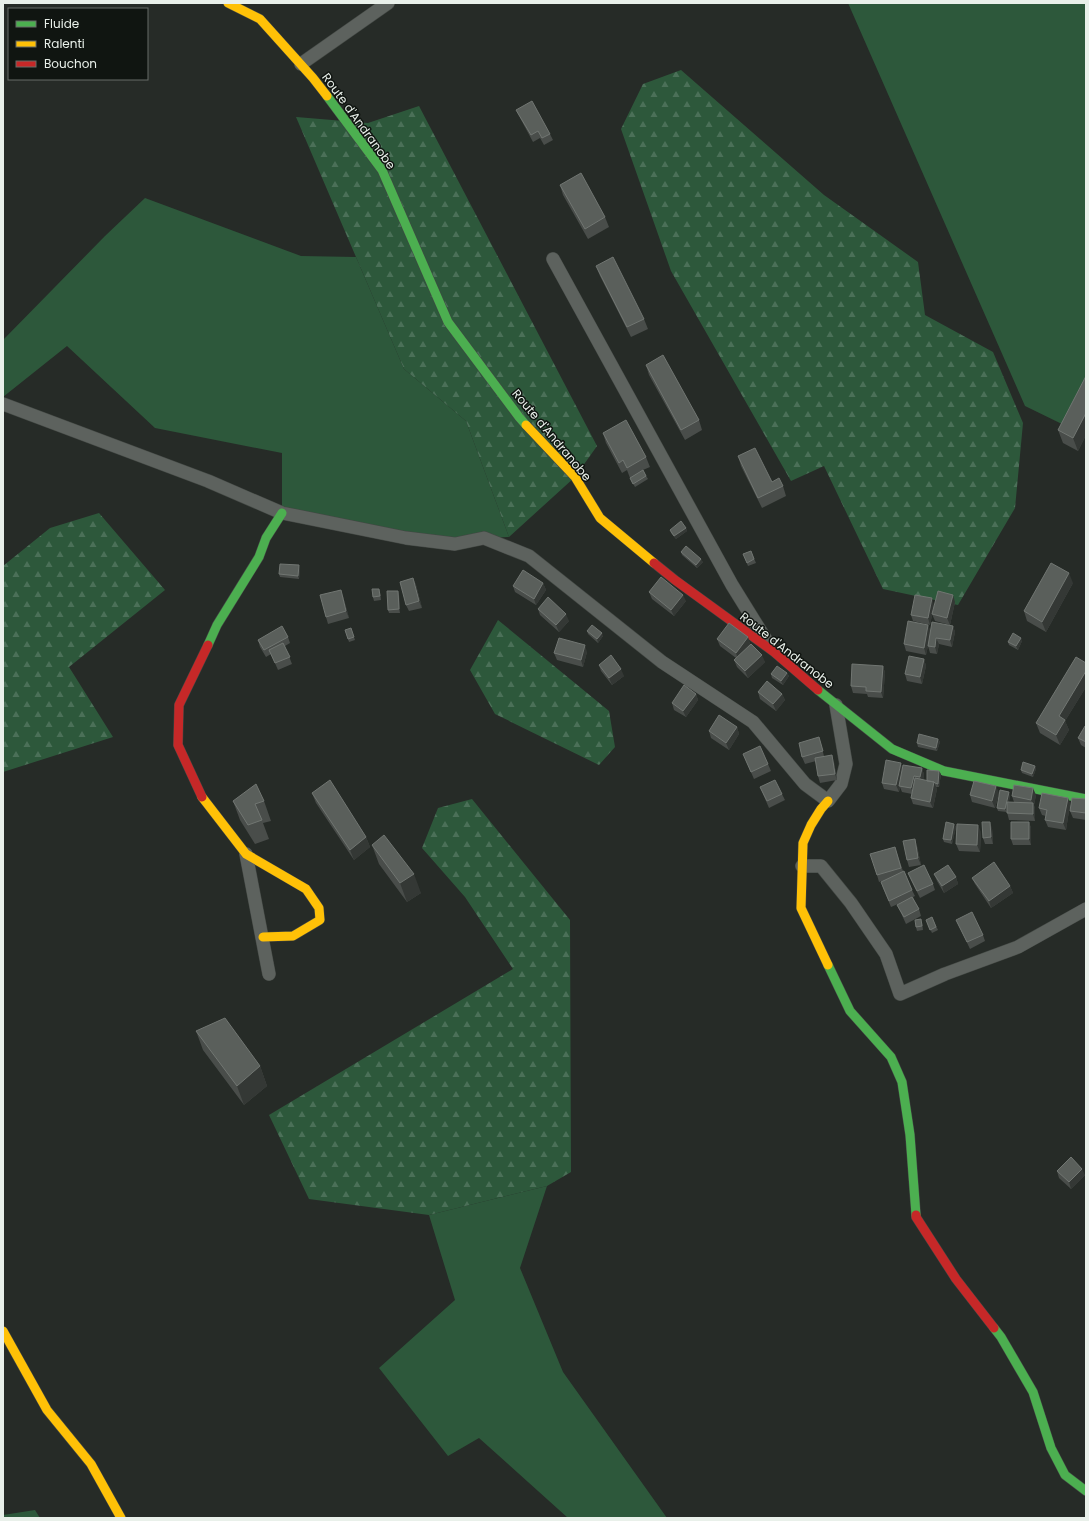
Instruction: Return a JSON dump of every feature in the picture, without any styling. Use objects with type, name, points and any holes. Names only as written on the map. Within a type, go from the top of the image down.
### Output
[{"type":"street","name":"Route d'Andranobe","points":[[228,3],[260,19],[314,78],[382,170],[448,322],[519,417],[575,477],[600,518],[675,580],[774,652],[836,705],[892,749],[944,771],[1086,799]]},
{"type":"street","points":[[301,64],[388,3]]},
{"type":"street","points":[[552,259],[732,585],[774,652]]},
{"type":"street","points":[[3,404],[208,481],[282,513],[406,538],[455,544],[484,538],[529,556],[662,662],[754,722],[805,784],[828,801]]},
{"type":"street","points":[[263,937],[293,936],[320,920],[319,908],[306,889],[246,854],[202,797],[178,745],[179,705],[217,624],[259,557],[266,538],[282,513]]},
{"type":"street","points":[[836,705],[846,764],[841,784],[821,809],[811,825],[803,843],[801,908],[850,1011],[891,1057],[902,1082],[910,1134],[916,1217],[956,1279],[1001,1337],[1033,1392],[1051,1448],[1065,1475],[1086,1491]]},
{"type":"street","points":[[246,854],[269,974]]},
{"type":"street","points":[[802,866],[821,866],[851,903],[886,954],[900,994],[945,974],[1018,947],[1086,909]]},
{"type":"street","points":[[3,1331],[47,1410],[91,1464],[121,1518]]},
{"type":"green space","points":[[848,3],[1086,3],[1086,384],[1064,425],[1025,406]]},
{"type":"green space","points":[[681,70],[824,195],[918,262],[925,315],[993,352],[1023,423],[1015,508],[958,605],[883,589],[824,466],[791,481],[671,271],[621,129],[643,84]]},
{"type":"green space","points":[[419,106],[597,446],[575,477],[509,537],[466,421],[404,369],[296,117],[368,123]]},
{"type":"green space","points":[[145,198],[301,256],[356,257],[404,369],[466,421],[509,537],[484,538],[455,544],[282,513],[282,453],[155,428],[67,346],[3,397],[3,340],[105,236]]},
{"type":"green space","points":[[99,513],[165,590],[69,667],[113,737],[3,772],[3,566],[50,528]]},
{"type":"green space","points":[[498,620],[609,711],[615,747],[599,765],[495,714],[470,670]]},
{"type":"green space","points":[[472,799],[570,920],[571,1172],[547,1186],[429,1215],[309,1199],[269,1115],[513,969],[465,897],[422,848],[438,808]]},
{"type":"green space","points":[[547,1186],[520,1268],[563,1372],[667,1518],[568,1518],[479,1438],[448,1456],[379,1368],[455,1300],[429,1215]]},
{"type":"green space","points":[[35,1510],[40,1518],[3,1518],[3,1515]]},
{"type":"building","points":[[532,101],[550,134],[542,138],[538,131],[531,135],[516,110]]},
{"type":"building","points":[[581,173],[605,217],[585,229],[560,185]]},
{"type":"building","points":[[613,257],[644,319],[627,327],[596,266]]},
{"type":"building","points":[[663,355],[699,420],[681,430],[646,365]]},
{"type":"building","points":[[1086,376],[1086,413],[1073,438],[1058,430]]},
{"type":"building","points":[[626,420],[646,457],[627,468],[623,460],[619,463],[603,433]]},
{"type":"building","points":[[755,448],[772,482],[779,478],[783,486],[758,498],[738,456]]},
{"type":"building","points":[[643,470],[646,476],[633,484],[630,478]]},
{"type":"building","points":[[681,521],[686,528],[674,536],[670,530]]},
{"type":"building","points":[[686,546],[701,559],[696,565],[681,552]]},
{"type":"building","points":[[751,551],[754,559],[747,563],[743,554]]},
{"type":"building","points":[[1051,563],[1069,573],[1042,622],[1024,611]]},
{"type":"building","points":[[280,564],[299,565],[298,576],[279,574]]},
{"type":"building","points":[[523,570],[543,583],[534,599],[513,586]]},
{"type":"building","points":[[661,577],[683,595],[671,610],[649,592]]},
{"type":"building","points":[[413,578],[419,601],[406,605],[400,582]]},
{"type":"building","points":[[372,589],[379,589],[380,596],[373,597]]},
{"type":"building","points":[[341,590],[346,611],[326,617],[320,595]]},
{"type":"building","points":[[387,591],[398,591],[399,609],[388,610]]},
{"type":"building","points":[[938,591],[953,595],[947,618],[932,614]]},
{"type":"building","points":[[915,595],[932,598],[928,618],[911,615]]},
{"type":"building","points":[[548,597],[566,614],[556,625],[538,609]]},
{"type":"building","points":[[908,621],[928,625],[924,648],[904,644]]},
{"type":"building","points":[[932,622],[953,626],[950,640],[936,638],[935,647],[928,646]]},
{"type":"building","points":[[729,623],[748,637],[736,653],[717,639]]},
{"type":"building","points":[[592,625],[602,633],[597,639],[587,631]]},
{"type":"building","points":[[282,626],[288,637],[264,650],[258,640]]},
{"type":"building","points":[[351,628],[354,637],[348,639],[345,630]]},
{"type":"building","points":[[1013,633],[1021,638],[1016,646],[1008,642]]},
{"type":"building","points":[[559,638],[585,645],[581,660],[554,653]]},
{"type":"building","points":[[283,643],[290,657],[275,663],[269,650]]},
{"type":"building","points":[[751,644],[762,655],[745,671],[734,660]]},
{"type":"building","points":[[611,655],[621,669],[609,678],[599,665]]},
{"type":"building","points":[[909,656],[924,659],[920,677],[905,674]]},
{"type":"building","points":[[1076,657],[1086,663],[1086,671],[1059,716],[1065,720],[1056,735],[1036,723]]},
{"type":"building","points":[[852,664],[883,666],[881,692],[866,691],[866,687],[851,686]]},
{"type":"building","points":[[777,666],[787,673],[781,681],[771,674]]},
{"type":"building","points":[[767,681],[782,694],[773,704],[758,692]]},
{"type":"building","points":[[684,685],[696,694],[683,711],[672,703]]},
{"type":"building","points":[[719,715],[737,727],[726,743],[709,731]]},
{"type":"building","points":[[1086,726],[1086,742],[1078,738]]},
{"type":"building","points":[[919,734],[938,739],[936,748],[917,743]]},
{"type":"building","points":[[819,737],[823,751],[802,757],[799,743]]},
{"type":"building","points":[[760,746],[768,764],[751,772],[743,754]]},
{"type":"building","points":[[832,755],[835,774],[818,776],[815,758]]},
{"type":"building","points":[[886,760],[901,763],[896,785],[882,783]]},
{"type":"building","points":[[1023,762],[1035,766],[1032,774],[1021,770]]},
{"type":"building","points":[[903,765],[922,768],[920,777],[914,776],[911,788],[899,786]]},
{"type":"building","points":[[927,770],[939,771],[938,784],[927,781]]},
{"type":"building","points":[[915,778],[934,782],[930,802],[911,798]]},
{"type":"building","points":[[330,780],[366,837],[350,850],[312,793]]},
{"type":"building","points":[[775,780],[782,794],[767,801],[760,787]]},
{"type":"building","points":[[974,781],[996,786],[992,801],[970,795]]},
{"type":"building","points":[[256,784],[264,801],[255,804],[262,820],[248,825],[233,801]]},
{"type":"building","points":[[1014,785],[1033,788],[1031,800],[1012,796]]},
{"type":"building","points":[[1000,790],[1009,792],[1005,809],[997,808]]},
{"type":"building","points":[[1042,793],[1068,798],[1063,823],[1045,820],[1047,810],[1039,808]]},
{"type":"building","points":[[1072,798],[1086,799],[1086,813],[1070,811]]},
{"type":"building","points":[[1007,802],[1033,803],[1033,814],[1007,813]]},
{"type":"building","points":[[946,822],[954,824],[951,840],[943,839]]},
{"type":"building","points":[[982,822],[990,822],[991,837],[983,838]]},
{"type":"building","points":[[1011,822],[1029,822],[1029,839],[1011,839]]},
{"type":"building","points":[[957,824],[978,825],[977,845],[956,844]]},
{"type":"building","points":[[384,835],[414,874],[400,883],[372,845]]},
{"type":"building","points":[[915,839],[918,858],[907,860],[903,841]]},
{"type":"building","points":[[895,847],[901,868],[877,875],[870,854]]},
{"type":"building","points":[[994,862],[1010,886],[989,901],[972,878]]},
{"type":"building","points":[[924,865],[933,884],[917,891],[908,873]]},
{"type":"building","points":[[948,865],[956,877],[942,886],[934,874]]},
{"type":"building","points":[[904,871],[912,890],[889,901],[881,882]]},
{"type":"building","points":[[912,897],[919,909],[904,917],[897,905]]},
{"type":"building","points":[[972,912],[983,935],[967,942],[956,920]]},
{"type":"building","points":[[932,917],[936,927],[930,930],[926,920]]},
{"type":"building","points":[[921,919],[922,926],[916,927],[915,920]]},
{"type":"building","points":[[225,1018],[260,1066],[237,1086],[196,1031]]},
{"type":"building","points":[[1071,1157],[1082,1169],[1069,1182],[1057,1171]]},
{"type":"traffic: fast","points":[[327,96],[382,170],[448,322],[526,425]]},
{"type":"traffic: fast","points":[[208,645],[217,625],[259,557],[266,538],[282,513]]},
{"type":"traffic: fast","points":[[818,690],[892,749],[944,771],[1086,799]]},
{"type":"traffic: fast","points":[[828,965],[850,1011],[891,1057],[902,1082],[910,1135],[916,1215]]},
{"type":"traffic: fast","points":[[994,1328],[1001,1337],[1033,1392],[1051,1448],[1065,1475],[1086,1491]]},
{"type":"traffic: slow","points":[[228,3],[260,19],[313,78],[327,96]]},
{"type":"traffic: slow","points":[[526,425],[575,477],[600,518],[654,563]]},
{"type":"traffic: slow","points":[[202,797],[246,854],[306,889],[319,908],[320,920],[293,936],[263,937]]},
{"type":"traffic: slow","points":[[828,801],[811,825],[803,843],[801,908],[828,965]]},
{"type":"traffic: slow","points":[[3,1331],[47,1410],[91,1464],[121,1518]]},
{"type":"traffic: jam","points":[[654,563],[774,652],[818,690]]},
{"type":"traffic: jam","points":[[202,797],[178,745],[179,705],[208,645]]},
{"type":"traffic: jam","points":[[916,1215],[956,1279],[994,1328]]}]
